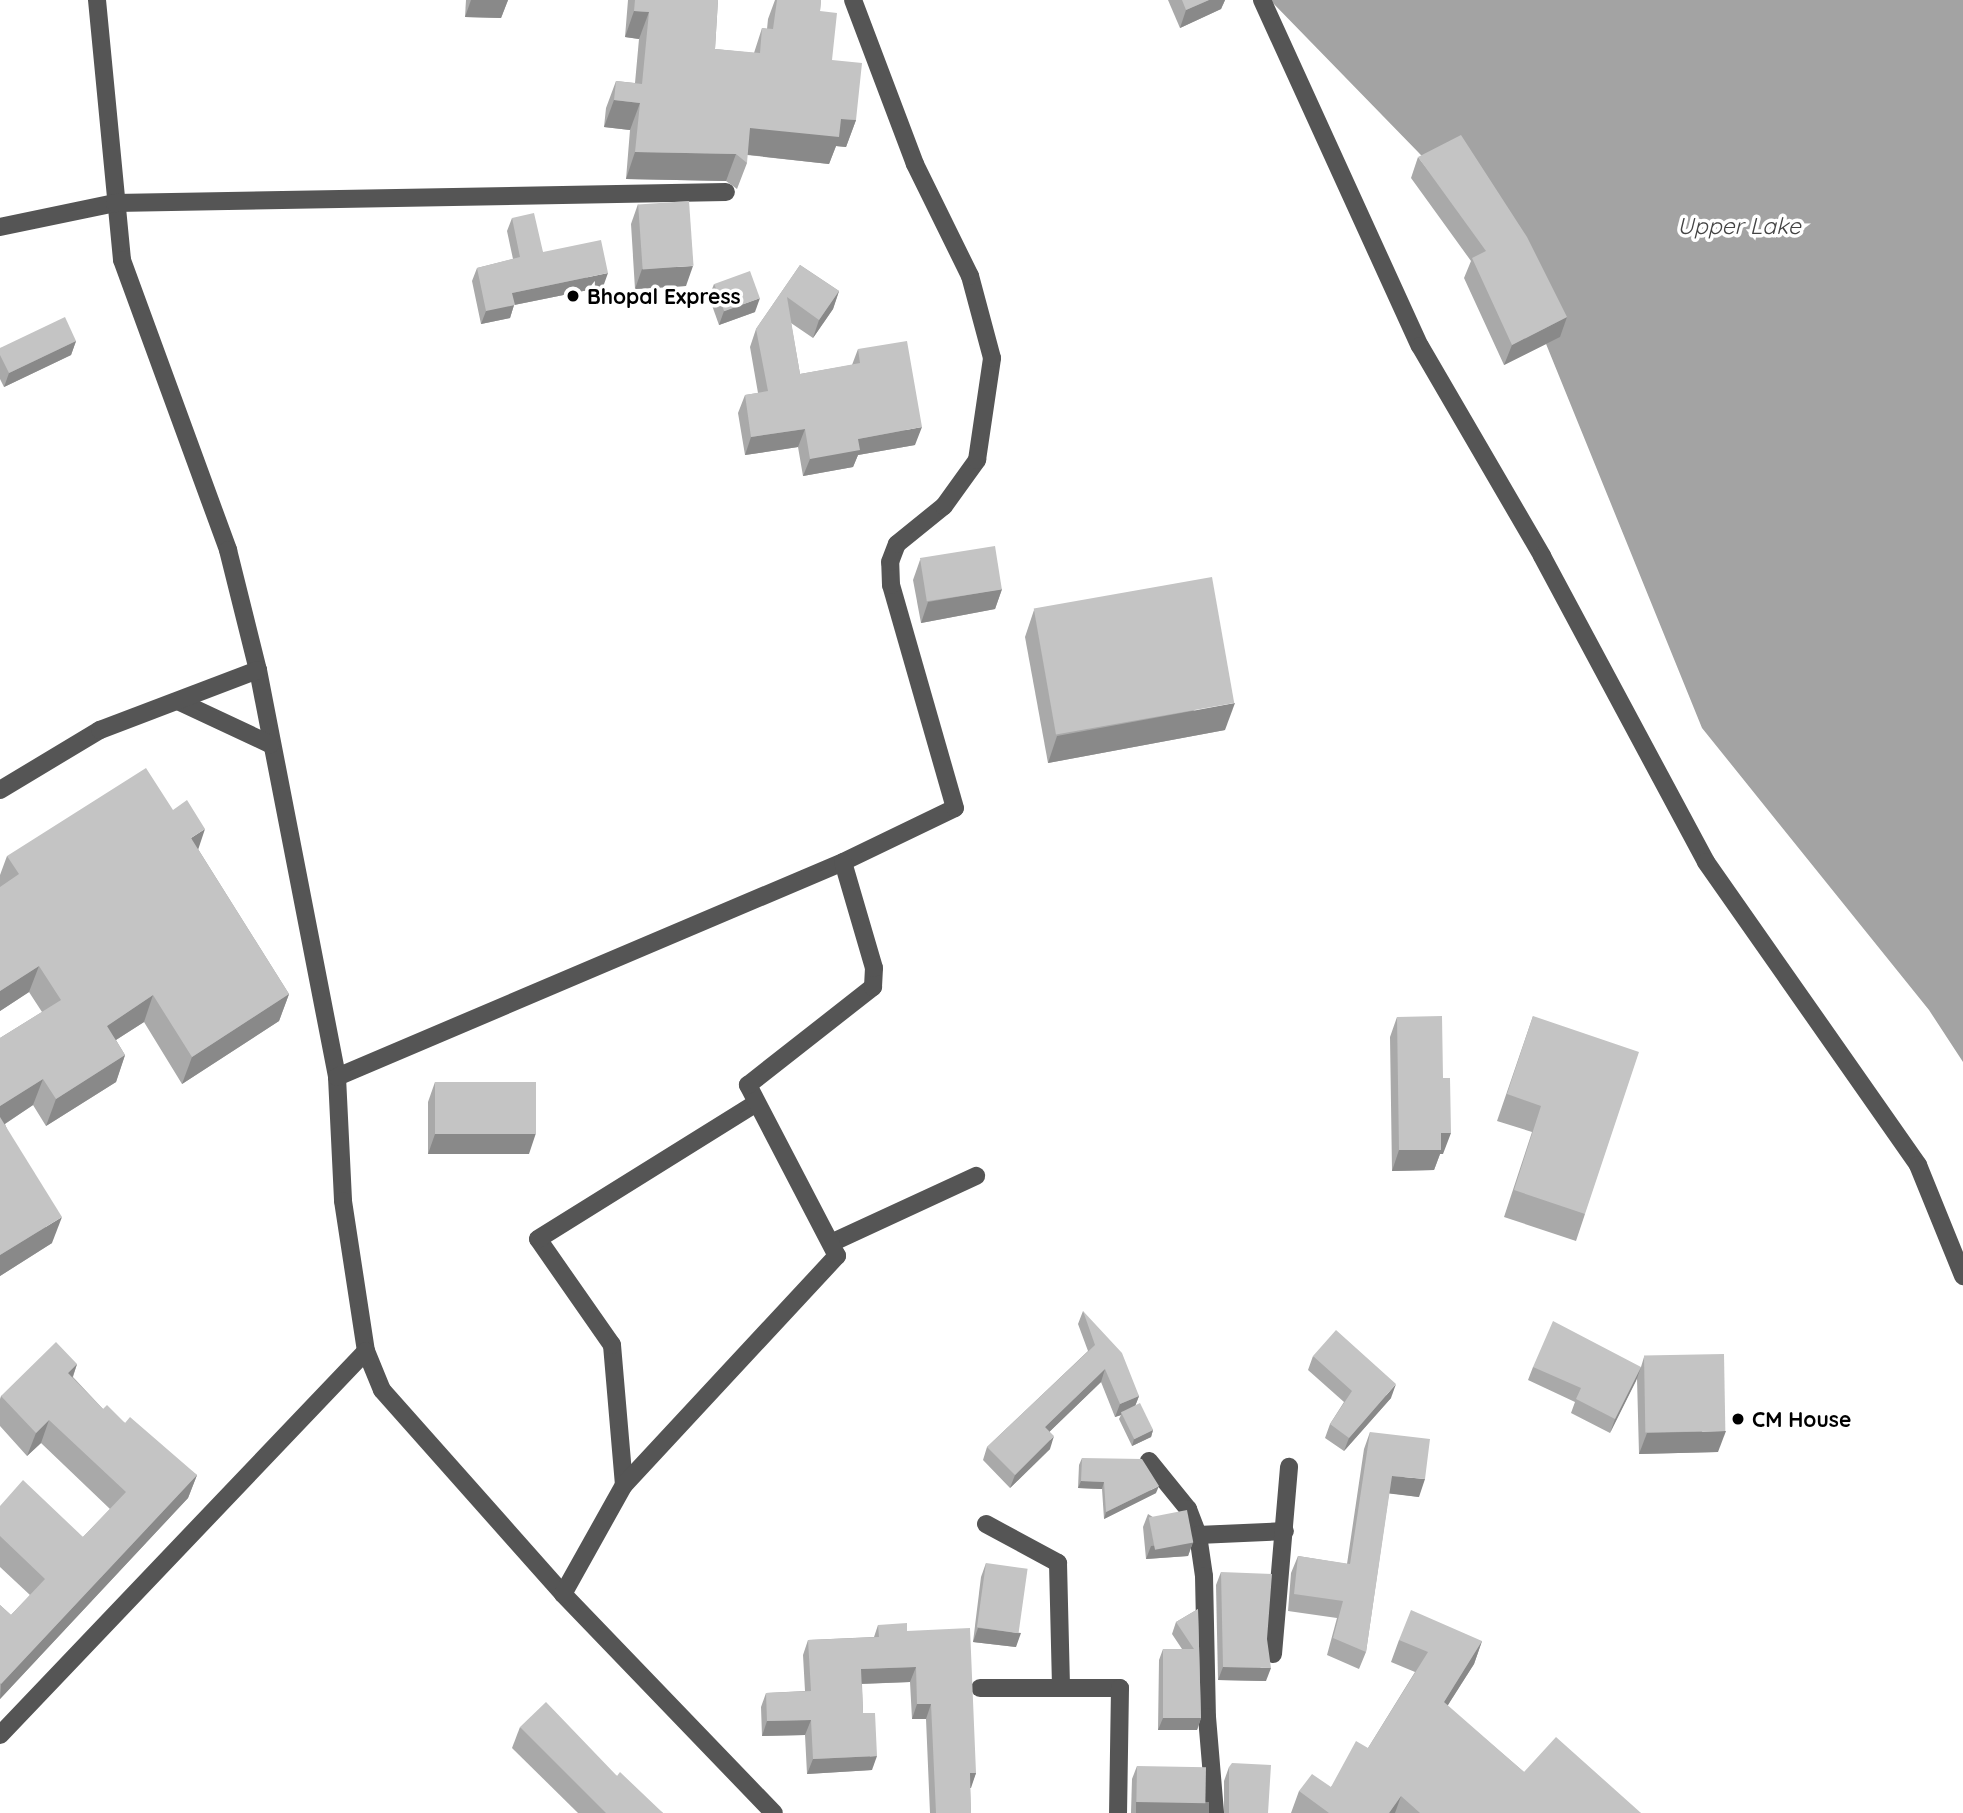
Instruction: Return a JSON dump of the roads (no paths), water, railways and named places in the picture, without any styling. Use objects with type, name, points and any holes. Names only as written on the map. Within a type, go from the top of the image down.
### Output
[{"type":"street","points":[[97,0],[122,260],[228,550],[258,670],[270,744],[337,1077],[343,1200],[366,1351],[382,1391],[563,1594],[774,1813]]},
{"type":"street","points":[[337,1077],[843,862],[944,817],[954,808],[891,585],[890,562],[897,544],[944,506],[977,460],[992,358],[970,276],[915,164],[853,0]]},
{"type":"street","points":[[1262,0],[1420,346],[1542,556],[1706,862],[1918,1165],[1963,1276]]},
{"type":"street","points":[[0,227],[115,203],[726,192]]},
{"type":"street","points":[[0,790],[100,730],[258,670]]},
{"type":"street","points":[[177,701],[270,744]]},
{"type":"street","points":[[563,1594],[624,1485],[837,1256],[755,1104],[748,1085],[873,987],[874,968],[843,862]]},
{"type":"street","points":[[624,1485],[612,1345],[538,1238],[755,1104]]},
{"type":"street","points":[[831,1243],[976,1176]]},
{"type":"street","points":[[0,1734],[366,1351]]},
{"type":"street","points":[[1149,1461],[1188,1508],[1198,1535],[1204,1576],[1207,1717],[1215,1813]]},
{"type":"street","points":[[1273,1654],[1289,1467]]},
{"type":"street","points":[[986,1524],[1058,1563],[1061,1688]]},
{"type":"street","points":[[1198,1535],[1285,1531]]},
{"type":"street","points":[[980,1688],[1120,1688],[1118,1813]]},
{"type":"water","name":"Upper Lake","points":[[1270,0],[1963,0],[1963,1062],[1929,1010],[1702,728],[1542,334],[1493,229]]},
{"type":"place","name":"Bhopal Express","points":[[573,296]]},
{"type":"place","name":"CM House","points":[[1738,1419]]}]
